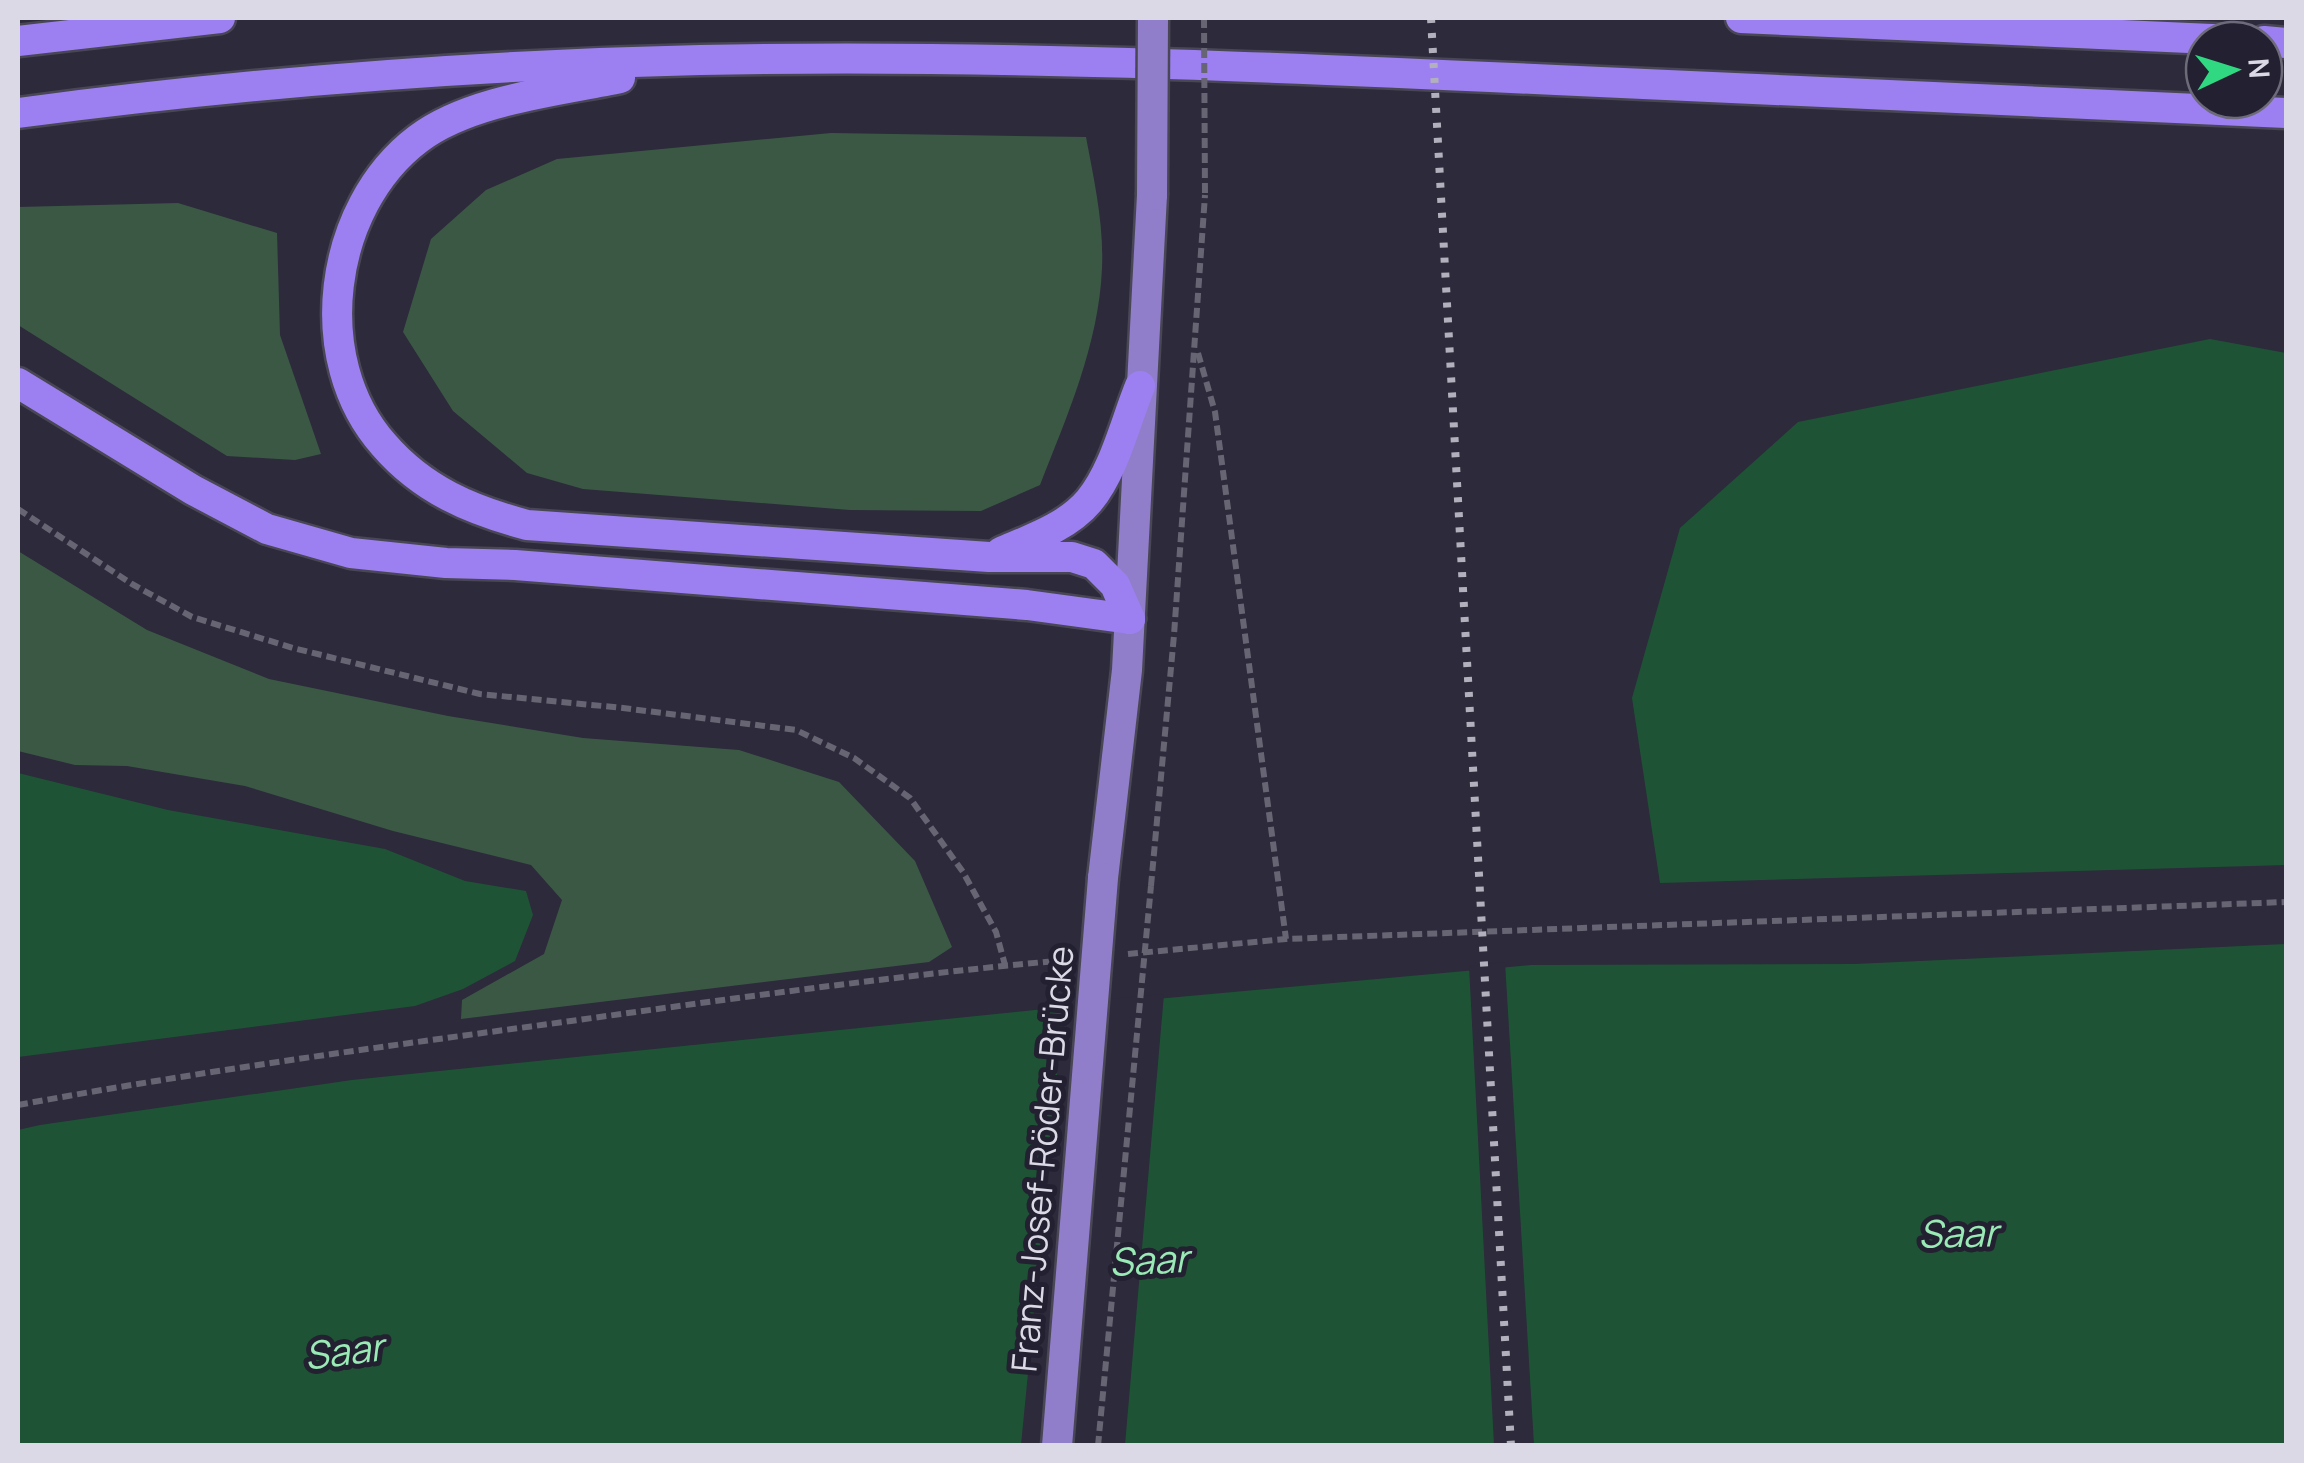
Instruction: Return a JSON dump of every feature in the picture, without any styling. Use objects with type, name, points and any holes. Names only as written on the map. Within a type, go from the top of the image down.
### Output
[{"type":"highway","points":[[18,41],[220,18]]},
{"type":"highway","points":[[1741,18],[2184,38]]},
{"type":"highway","points":[[18,113],[285,82],[464,69],[700,60],[1258,66],[2286,114]]},
{"type":"highway","points":[[700,60],[490,106],[419,137],[398,156],[364,204],[341,266],[338,341],[353,396],[383,445],[466,508],[527,524],[989,557],[1072,557],[1094,564],[1115,584],[1130,619]]},
{"type":"highway","points":[[18,383],[193,490],[267,529],[351,554],[1027,605],[1130,619]]},
{"type":"highway","points":[[989,557],[1045,533],[1088,502],[1103,479],[1140,386]]},
{"type":"main road","name":"Franz-Josef-Röder-Brücke","points":[[1057,1446],[1104,878],[1130,619],[1152,195],[1153,18]]},
{"type":"path","points":[[1098,1446],[1152,886],[1196,346],[1205,194],[1204,18]]},
{"type":"path","points":[[1196,346],[1215,412],[1286,939]]},
{"type":"path","points":[[18,510],[132,584],[192,616],[293,648],[480,694],[796,730],[854,758],[910,798],[963,872],[996,932],[1005,966]]},
{"type":"path","points":[[1117,955],[1286,939],[2286,902]]},
{"type":"path","points":[[18,1105],[180,1075],[766,994],[1080,958]]},
{"type":"shaded area","points":[[831,133],[1086,137],[1101,235],[1100,296],[1080,379],[1040,485],[981,511],[850,510],[583,489],[527,473],[453,411],[403,332],[431,239],[486,190],[557,159]]},
{"type":"shaded area","points":[[178,203],[277,233],[280,335],[321,454],[295,460],[227,456],[18,325],[18,207]]},
{"type":"shaded area","points":[[18,551],[147,630],[269,679],[448,716],[583,738],[739,750],[839,782],[915,861],[952,947],[929,962],[461,1019],[462,1000],[544,954],[562,900],[531,865],[393,831],[245,786],[127,766],[75,765],[18,751]]},
{"type":"water","points":[[2210,339],[2286,353],[2286,865],[1660,883],[1632,698],[1680,528],[1798,422]]},
{"type":"water","points":[[18,773],[168,810],[385,849],[465,881],[526,891],[533,915],[515,961],[463,989],[415,1006],[18,1057]]},
{"type":"water","name":"Saar","points":[[2286,944],[2286,1445],[18,1445],[18,1130],[40,1125],[352,1080],[1035,1010],[1531,965],[1855,964]]},
{"type":"pier","points":[[1505,962],[1534,1445],[1494,1445],[1469,966]]},
{"type":"pier","points":[[1164,994],[1125,1445],[1021,1445],[1064,1003]]},
{"type":"railway","points":[[1431,18],[1511,1446]]}]
